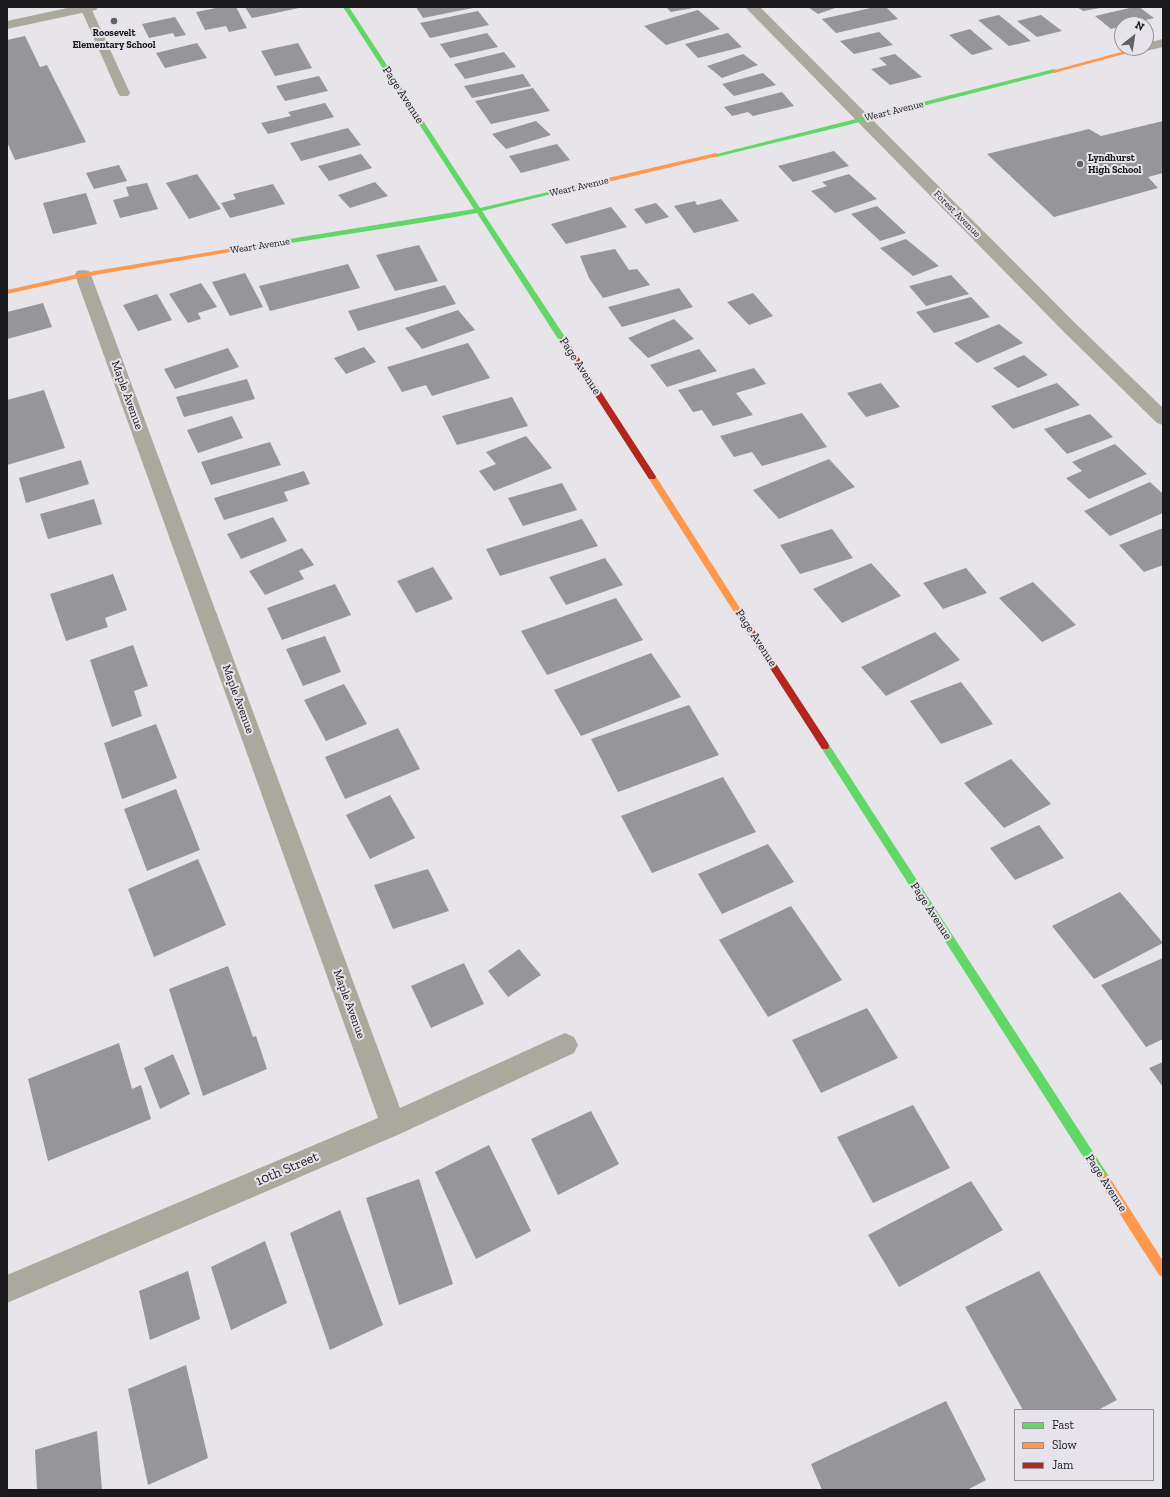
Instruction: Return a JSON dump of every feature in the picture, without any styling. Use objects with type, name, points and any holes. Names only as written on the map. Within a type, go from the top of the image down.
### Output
[{"type":"street","name":"Page Avenue","points":[[346,7],[480,210],[1163,1271]]},
{"type":"street","name":"Forest Avenue","points":[[752,7],[862,119],[1163,419]]},
{"type":"street","points":[[7,25],[88,8]]},
{"type":"street","name":"Weart Avenue","points":[[7,292],[83,275],[480,210],[862,119],[1114,56]]},
{"type":"street","name":"Maple Avenue","points":[[83,275],[393,1124]]},
{"type":"street","name":"10th Street","points":[[7,1289],[393,1124],[565,1045]]},
{"type":"lane","points":[[88,8],[124,93]]},
{"type":"building","points":[[221,7],[236,7],[247,28],[229,32],[226,26],[205,30],[196,12]]},
{"type":"building","points":[[245,7],[299,7],[299,8],[252,18]]},
{"type":"building","points":[[416,7],[473,7],[473,8],[423,18]]},
{"type":"building","points":[[666,7],[693,7],[693,8],[671,12]]},
{"type":"building","points":[[808,7],[838,7],[818,14]]},
{"type":"building","points":[[875,7],[886,7],[898,19],[836,33],[822,19]]},
{"type":"building","points":[[1077,7],[1100,7],[1100,8],[1083,11]]},
{"type":"building","points":[[1139,7],[1151,16],[1114,16],[1114,28],[1111,29],[1095,16]]},
{"type":"building","points":[[698,10],[720,29],[666,45],[644,26]]},
{"type":"building","points":[[478,11],[489,25],[430,38],[420,23]]},
{"type":"building","points":[[999,15],[1031,41],[1009,46],[978,20]]},
{"type":"building","points":[[1041,15],[1062,31],[1037,37],[1017,21]]},
{"type":"building","points":[[175,17],[186,35],[175,37],[173,33],[149,38],[142,24]]},
{"type":"building","points":[[970,29],[993,49],[972,55],[949,35]]},
{"type":"building","points":[[879,32],[893,45],[854,54],[840,41]]},
{"type":"building","points":[[487,33],[498,47],[450,58],[440,44]]},
{"type":"building","points":[[728,33],[742,47],[698,58],[685,44]]},
{"type":"building","points":[[25,36],[40,67],[47,65],[86,142],[15,160],[7,142],[7,40]]},
{"type":"building","points":[[197,43],[207,58],[165,68],[156,53]]},
{"type":"building","points":[[298,43],[312,68],[275,76],[261,51]]},
{"type":"building","points":[[504,52],[516,67],[465,79],[454,64]]},
{"type":"building","points":[[743,54],[758,65],[722,78],[707,66]]},
{"type":"building","points":[[895,54],[922,77],[890,85],[871,69],[887,65],[879,58]]},
{"type":"building","points":[[763,73],[776,85],[734,96],[722,84]]},
{"type":"building","points":[[523,74],[531,86],[472,98],[464,86]]},
{"type":"building","points":[[319,76],[328,91],[285,101],[276,86]]},
{"type":"building","points":[[533,88],[550,111],[491,124],[475,101]]},
{"type":"building","points":[[782,92],[794,106],[753,116],[748,112],[732,116],[724,107]]},
{"type":"building","points":[[325,103],[334,117],[268,134],[261,123],[291,116],[288,112]]},
{"type":"building","points":[[536,121],[551,135],[506,149],[492,134]]},
{"type":"building","name":"Lyndhurst High School","points":[[1163,121],[1163,173],[1148,177],[1158,188],[1054,217],[987,154],[1089,129],[1101,136]]},
{"type":"building","points":[[348,128],[361,145],[301,161],[290,143]]},
{"type":"building","points":[[557,144],[570,160],[521,173],[509,156]]},
{"type":"building","points":[[834,151],[849,166],[793,182],[778,166]]},
{"type":"building","points":[[361,154],[372,168],[329,181],[318,166]]},
{"type":"building","points":[[119,165],[127,181],[94,189],[86,173]]},
{"type":"building","points":[[197,174],[221,209],[189,219],[166,183]]},
{"type":"building","points":[[849,174],[877,199],[835,213],[811,191],[827,186],[822,182]]},
{"type":"building","points":[[375,182],[388,196],[350,208],[338,195]]},
{"type":"building","points":[[147,183],[158,209],[120,218],[113,200],[129,196],[126,187]]},
{"type":"building","points":[[273,184],[285,204],[230,218],[221,203],[236,199],[233,194]]},
{"type":"building","points":[[86,193],[97,224],[53,234],[43,203]]},
{"type":"building","points":[[721,199],[739,221],[694,233],[674,206],[695,201],[697,205]]},
{"type":"building","points":[[656,203],[669,217],[646,224],[634,209]]},
{"type":"building","points":[[877,206],[906,233],[880,241],[851,214]]},
{"type":"building","points":[[611,207],[627,227],[566,244],[551,224]]},
{"type":"building","points":[[906,239],[939,266],[913,276],[880,248]]},
{"type":"building","points":[[419,245],[438,281],[395,291],[376,255]]},
{"type":"building","points":[[615,249],[629,270],[637,269],[650,285],[603,298],[589,278],[580,256]]},
{"type":"building","points":[[348,264],[360,288],[270,311],[259,286]]},
{"type":"building","points":[[245,273],[263,307],[230,316],[212,282]]},
{"type":"building","points":[[951,275],[969,294],[926,306],[909,286]]},
{"type":"building","points":[[201,283],[217,307],[198,313],[201,319],[188,323],[169,294]]},
{"type":"building","points":[[445,285],[456,304],[358,331],[348,311]]},
{"type":"building","points":[[679,288],[693,307],[622,327],[608,307]]},
{"type":"building","points":[[753,293],[773,316],[749,325],[727,302]]},
{"type":"building","points":[[157,294],[172,320],[138,331],[123,305]]},
{"type":"building","points":[[971,297],[990,317],[934,333],[916,312]]},
{"type":"building","points":[[43,303],[52,327],[7,339],[7,312]]},
{"type":"building","points":[[458,310],[475,330],[422,349],[405,328]]},
{"type":"building","points":[[674,319],[694,339],[648,358],[628,338]]},
{"type":"building","points":[[999,324],[1023,343],[977,363],[954,343]]},
{"type":"building","points":[[468,343],[490,378],[432,396],[426,385],[402,392],[387,367]]},
{"type":"building","points":[[364,347],[376,362],[346,374],[334,358]]},
{"type":"building","points":[[228,348],[239,367],[175,389],[164,369]]},
{"type":"building","points":[[699,349],[717,371],[667,387],[650,365]]},
{"type":"building","points":[[1024,355],[1048,375],[1018,388],[993,368]]},
{"type":"building","points":[[754,368],[766,384],[736,393],[753,415],[713,426],[702,410],[693,412],[678,390]]},
{"type":"building","points":[[247,379],[255,399],[184,417],[176,397]]},
{"type":"building","points":[[881,383],[900,407],[866,417],[847,393]]},
{"type":"building","points":[[1057,383],[1080,405],[1013,429],[991,406]]},
{"type":"building","points":[[44,390],[65,448],[7,465],[7,400]]},
{"type":"building","points":[[512,397],[528,426],[457,445],[442,416]]},
{"type":"building","points":[[802,413],[827,447],[762,466],[752,452],[734,457],[720,436]]},
{"type":"building","points":[[1090,414],[1113,437],[1067,454],[1044,429]]},
{"type":"building","points":[[232,416],[243,438],[198,453],[187,430]]},
{"type":"building","points":[[526,436],[552,468],[494,491],[479,471],[496,464],[486,452]]},
{"type":"building","points":[[270,442],[281,465],[211,485],[201,462]]},
{"type":"building","points":[[1115,444],[1147,474],[1089,499],[1066,478],[1082,471],[1072,462]]},
{"type":"building","points":[[829,459],[855,487],[779,519],[753,490]]},
{"type":"building","points":[[81,460],[89,484],[26,503],[19,478]]},
{"type":"building","points":[[304,471],[310,484],[284,492],[288,501],[224,520],[214,498]]},
{"type":"building","points":[[1150,482],[1163,494],[1163,513],[1110,536],[1084,511]]},
{"type":"building","points":[[562,483],[577,510],[523,526],[508,498]]},
{"type":"building","points":[[94,499],[102,524],[48,539],[40,514]]},
{"type":"building","points":[[273,517],[287,541],[241,559],[227,534]]},
{"type":"building","points":[[582,519],[598,546],[500,576],[486,549]]},
{"type":"building","points":[[1163,528],[1163,565],[1144,572],[1119,545]]},
{"type":"building","points":[[832,529],[853,558],[800,574],[780,545]]},
{"type":"building","points":[[302,548],[314,565],[299,571],[304,579],[265,595],[249,571]]},
{"type":"building","points":[[605,558],[623,585],[566,605],[549,577]]},
{"type":"building","points":[[871,563],[901,596],[842,623],[813,589]]},
{"type":"building","points":[[433,567],[453,599],[416,613],[397,581]]},
{"type":"building","points":[[966,568],[987,593],[943,609],[923,583]]},
{"type":"building","points":[[113,574],[127,610],[105,618],[108,627],[66,641],[50,594]]},
{"type":"building","points":[[1033,582],[1076,625],[1042,642],[999,598]]},
{"type":"building","points":[[335,584],[351,615],[282,640],[267,608]]},
{"type":"building","points":[[616,598],[643,640],[547,675],[521,631]]},
{"type":"building","points":[[935,632],[960,660],[886,696],[861,667]]},
{"type":"building","points":[[325,636],[341,672],[303,686],[286,649]]},
{"type":"building","points":[[133,645],[148,686],[134,691],[142,716],[112,727],[90,660]]},
{"type":"building","points":[[651,653],[681,697],[581,736],[554,690]]},
{"type":"building","points":[[961,682],[993,724],[941,744],[910,701]]},
{"type":"building","points":[[344,684],[367,724],[326,741],[304,700]]},
{"type":"building","points":[[689,705],[719,755],[618,792],[591,739]]},
{"type":"building","points":[[156,724],[177,778],[122,799],[104,743]]},
{"type":"building","points":[[398,728],[420,769],[345,799],[325,757]]},
{"type":"building","points":[[1011,759],[1051,804],[1004,828],[964,783]]},
{"type":"building","points":[[723,777],[756,832],[652,873],[621,816]]},
{"type":"building","points":[[176,789],[200,850],[147,871],[124,809]]},
{"type":"building","points":[[390,795],[415,838],[370,859],[346,815]]},
{"type":"building","points":[[1039,825],[1064,858],[1015,880],[990,848]]},
{"type":"building","points":[[768,844],[794,882],[722,914],[698,874]]},
{"type":"building","points":[[198,859],[226,925],[154,957],[128,889]]},
{"type":"building","points":[[428,869],[449,911],[393,929],[374,885]]},
{"type":"building","points":[[1120,892],[1163,943],[1094,979],[1052,926]]},
{"type":"building","points":[[791,906],[842,980],[768,1017],[719,940]]},
{"type":"building","points":[[519,949],[541,975],[508,997],[488,971]]},
{"type":"building","points":[[1163,958],[1163,1039],[1146,1047],[1101,985]]},
{"type":"building","points":[[464,963],[484,1004],[431,1028],[411,986]]},
{"type":"building","points":[[228,966],[253,1037],[256,1036],[267,1069],[203,1096],[169,989]]},
{"type":"building","points":[[867,1008],[898,1058],[821,1093],[792,1040]]},
{"type":"building","points":[[119,1043],[132,1089],[141,1085],[151,1119],[48,1161],[28,1079]]},
{"type":"building","points":[[173,1054],[190,1094],[160,1109],[144,1068]]},
{"type":"building","points":[[1163,1062],[1163,1087],[1149,1068]]},
{"type":"building","points":[[913,1105],[950,1168],[873,1203],[837,1137]]},
{"type":"building","points":[[591,1111],[619,1164],[558,1195],[531,1139]]},
{"type":"building","points":[[489,1145],[531,1231],[476,1259],[435,1172]]},
{"type":"building","points":[[419,1179],[453,1284],[399,1305],[366,1198]]},
{"type":"building","points":[[971,1181],[1003,1230],[899,1287],[868,1235]]},
{"type":"building","points":[[340,1210],[383,1325],[330,1350],[290,1233]]},
{"type":"building","points":[[265,1241],[287,1303],[231,1330],[211,1267]]},
{"type":"building","points":[[188,1271],[200,1319],[150,1340],[139,1291]]},
{"type":"building","points":[[1039,1271],[1117,1400],[1100,1409],[1022,1409],[965,1307]]},
{"type":"building","points":[[186,1365],[208,1458],[148,1485],[128,1389]]},
{"type":"building","points":[[946,1401],[986,1480],[967,1490],[822,1490],[811,1464]]},
{"type":"building","points":[[97,1431],[102,1490],[37,1490],[35,1450]]},
{"type":"traffic: fast","points":[[346,7],[563,340]]},
{"type":"traffic: fast","points":[[716,155],[838,126],[1054,71]]},
{"type":"traffic: fast","points":[[246,248],[426,220],[480,210],[565,190]]},
{"type":"traffic: fast","points":[[825,746],[1104,1179]]},
{"type":"traffic: slow","points":[[1054,71],[1114,55]]},
{"type":"traffic: slow","points":[[565,190],[716,155]]},
{"type":"traffic: slow","points":[[7,292],[83,275],[246,248]]},
{"type":"traffic: slow","points":[[652,477],[751,632]]},
{"type":"traffic: slow","points":[[1104,1179],[1163,1271]]},
{"type":"traffic: jam","points":[[563,340],[652,477]]},
{"type":"traffic: jam","points":[[751,632],[825,746]]},
{"type":"place","name":"Roosevelt Elementary School","points":[[114,21]]},
{"type":"place","name":"Lyndhurst High School","points":[[1080,164]]}]
